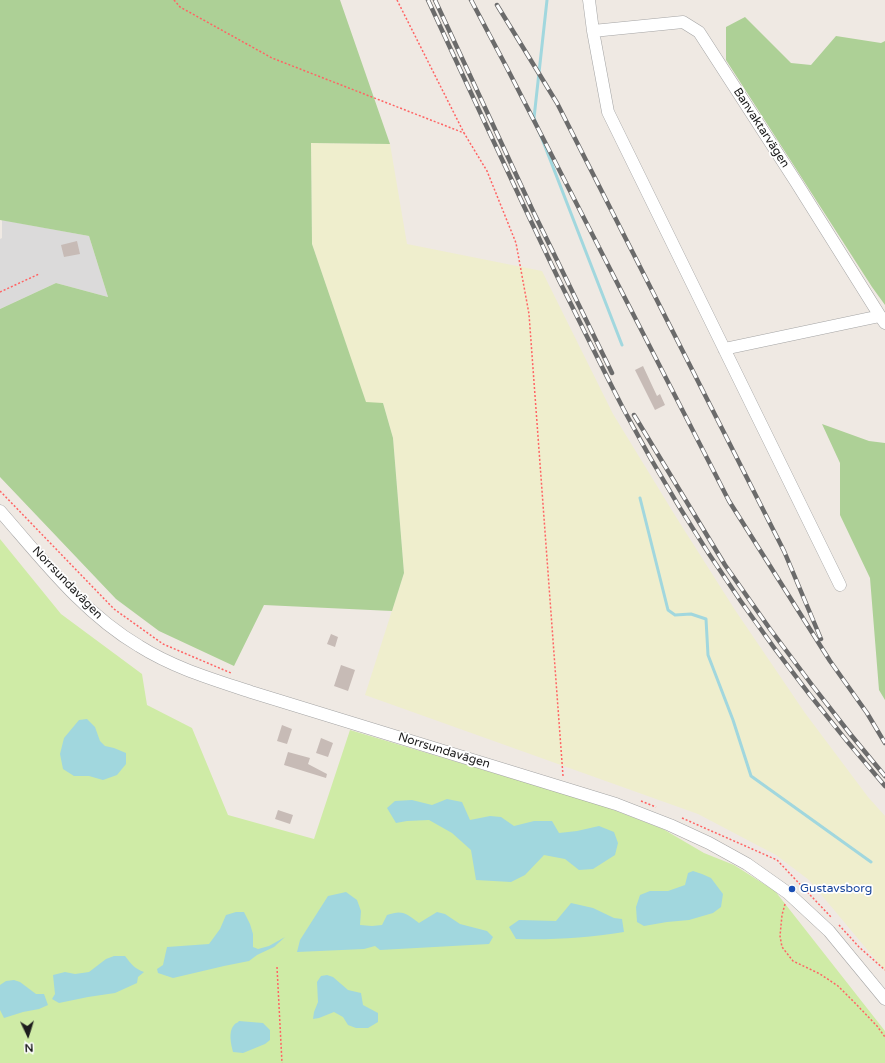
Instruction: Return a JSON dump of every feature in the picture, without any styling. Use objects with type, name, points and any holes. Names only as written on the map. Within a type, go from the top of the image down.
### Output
[{"type":"street","points":[[589,0],[593,31],[608,112],[840,585]]},
{"type":"street","name":"Banvaktarvägen","points":[[593,31],[683,22],[699,32],[796,182],[882,320],[724,349]]},
{"type":"street","name":"Norrsundavägen","points":[[0,511],[74,594],[105,622],[138,646],[168,662],[199,675],[251,692],[616,804],[709,843],[747,864],[788,893],[829,931],[885,999]]},
{"type":"path","points":[[174,0],[180,7],[272,58],[464,133]]},
{"type":"path","points":[[397,0],[464,133],[487,171],[516,243],[529,314],[563,776],[561,787]]},
{"type":"path","points":[[0,292],[39,274]]},
{"type":"path","points":[[0,491],[114,608],[163,644],[232,673]]},
{"type":"path","points":[[638,800],[658,808]]},
{"type":"path","points":[[678,816],[777,860],[832,918]]},
{"type":"path","points":[[788,893],[782,915],[780,936],[782,947],[793,961],[820,974],[838,986],[877,1026],[885,1037]]},
{"type":"path","points":[[838,924],[859,947],[885,970]]},
{"type":"path","points":[[277,967],[282,1063]]},
{"type":"shaded area","points":[[2,220],[89,236],[108,297],[56,283],[0,309],[0,239],[2,238]]},
{"type":"green space","points":[[0,0],[340,0],[390,144],[311,143],[312,244],[366,402],[383,403],[393,438],[404,573],[392,611],[264,605],[234,666],[159,631],[116,599],[0,477],[0,309],[56,283],[108,297],[89,236],[0,220]]},
{"type":"green space","points":[[745,17],[791,63],[811,65],[836,36],[881,43],[885,41],[885,305],[726,60],[726,27]]},
{"type":"green space","points":[[311,143],[390,144],[407,244],[542,271],[613,414],[676,517],[735,610],[805,713],[868,797],[885,816],[885,971],[809,880],[776,855],[698,814],[365,695],[404,573],[393,438],[383,403],[366,403],[312,244]]},
{"type":"green space","points":[[822,424],[869,441],[885,443],[885,700],[879,690],[870,578],[840,515],[840,463]]},
{"type":"green space","points":[[0,539],[61,614],[142,674],[147,705],[192,728],[228,815],[314,839],[350,730],[601,805],[663,829],[704,853],[734,865],[775,891],[885,1031],[885,1063],[0,1063]]},
{"type":"water","points":[[87,719],[95,727],[100,741],[105,746],[126,753],[126,764],[117,775],[103,780],[89,776],[74,776],[63,769],[60,754],[64,738],[79,720]]},
{"type":"water","points":[[447,799],[462,802],[470,820],[490,816],[501,817],[514,826],[534,821],[552,821],[559,833],[599,826],[614,832],[618,843],[615,855],[593,869],[579,870],[565,859],[544,855],[525,875],[511,882],[476,880],[471,850],[452,833],[429,820],[396,823],[387,808],[395,801],[412,800],[432,805]]},
{"type":"water","points":[[693,871],[711,878],[723,894],[721,907],[713,913],[689,920],[644,926],[637,922],[636,907],[640,895],[650,891],[668,891],[685,885],[688,873]]},
{"type":"water","points":[[346,892],[357,900],[361,911],[360,925],[382,925],[387,915],[397,912],[408,915],[419,923],[437,912],[445,914],[460,924],[487,931],[493,937],[489,944],[380,950],[375,946],[364,949],[297,952],[300,940],[328,896]]},
{"type":"water","points":[[571,903],[593,908],[614,918],[622,919],[624,932],[570,938],[516,939],[509,927],[519,920],[556,921]]},
{"type":"water","points":[[236,912],[244,912],[250,924],[253,934],[253,947],[258,949],[269,946],[285,937],[274,947],[257,955],[249,961],[173,978],[158,973],[157,969],[163,965],[167,947],[209,944],[220,929],[226,915]]},
{"type":"water","points":[[114,956],[125,956],[133,966],[144,972],[138,977],[137,983],[115,993],[59,1003],[52,999],[55,994],[53,975],[65,972],[75,974],[89,972],[106,959]]},
{"type":"water","points":[[327,975],[333,977],[348,990],[361,993],[363,1005],[378,1013],[378,1022],[368,1028],[356,1028],[348,1025],[343,1017],[334,1012],[313,1019],[318,1002],[317,982],[321,976]]},
{"type":"water","points":[[14,980],[20,982],[36,994],[44,994],[48,1005],[39,1009],[4,1018],[0,1010],[0,985],[6,981]]},
{"type":"water","points":[[239,1021],[263,1023],[270,1030],[270,1040],[265,1044],[243,1053],[233,1052],[230,1038],[231,1031],[234,1024]]},
{"type":"building","points":[[77,241],[80,254],[64,257],[61,245]]},
{"type":"building","points":[[643,366],[657,396],[660,394],[665,405],[655,410],[635,370]]},
{"type":"building","points":[[331,634],[338,637],[335,647],[327,644]]},
{"type":"building","points":[[341,665],[355,670],[348,691],[334,686]]},
{"type":"building","points":[[282,725],[292,729],[287,744],[277,741]]},
{"type":"building","points":[[321,738],[333,743],[328,757],[316,753]]},
{"type":"building","points":[[288,752],[310,758],[308,764],[327,774],[326,778],[284,765]]},
{"type":"building","points":[[278,810],[293,815],[290,824],[275,819]]},
{"type":"waterway","points":[[547,0],[534,118],[622,345]]},
{"type":"waterway","points":[[640,498],[668,610],[675,615],[691,614],[706,619],[708,655],[733,720],[751,776],[871,862]]},
{"type":"railway","points":[[428,0],[558,278],[615,394],[651,460],[711,558],[777,652],[812,698],[885,786]]},
{"type":"railway","points":[[435,0],[533,211],[612,373]]},
{"type":"railway","points":[[471,0],[729,501],[830,661],[867,713],[885,743]]},
{"type":"railway","points":[[497,5],[557,103],[784,551],[821,639]]},
{"type":"railway","points":[[634,415],[725,565],[812,685],[885,776]]},
{"type":"place","name":"Gustavsborg","points":[[792,889]]}]
